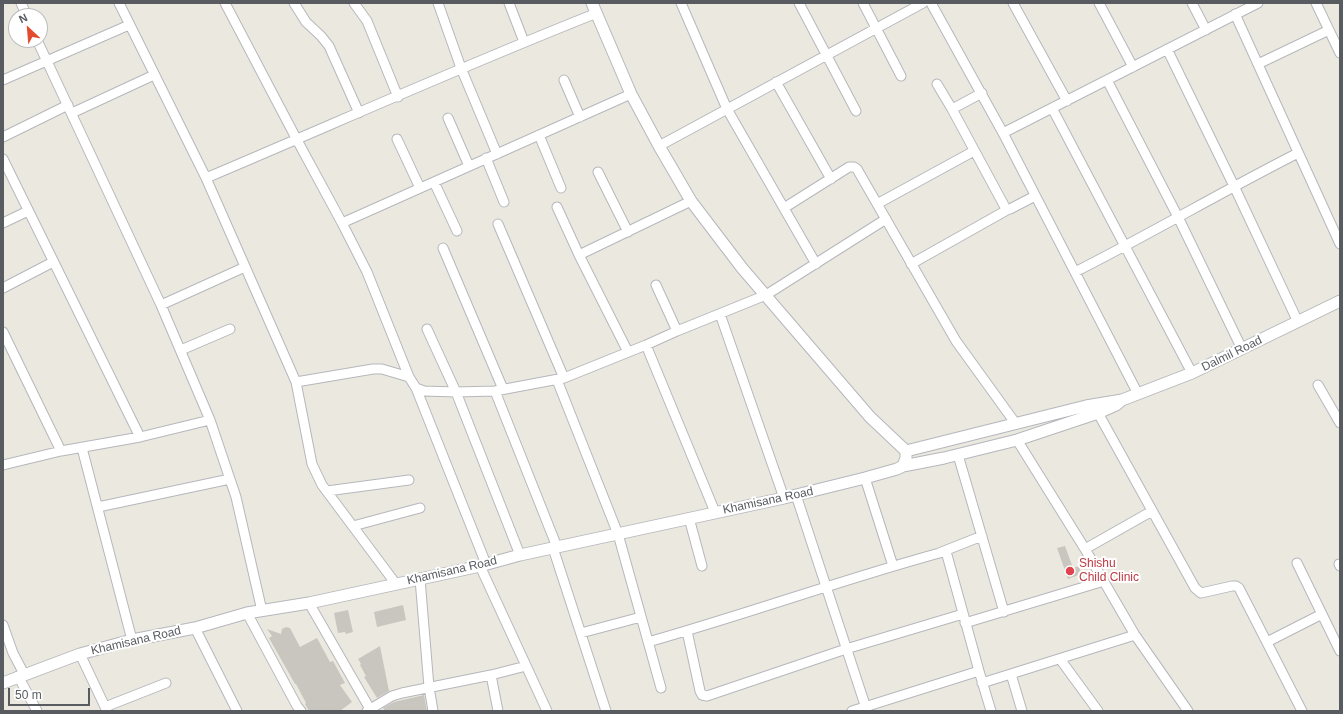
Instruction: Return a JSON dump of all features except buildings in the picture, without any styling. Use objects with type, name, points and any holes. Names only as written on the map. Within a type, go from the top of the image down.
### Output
[{"type":"street","points":[[119,3],[206,178],[296,382],[312,464],[319,480],[396,584]]},
{"type":"street","points":[[225,3],[374,286],[409,377],[416,388],[483,565],[547,711]]},
{"type":"street","points":[[294,3],[306,22],[329,46],[358,113]]},
{"type":"street","points":[[354,3],[367,21],[398,97]]},
{"type":"street","points":[[438,3],[461,68],[496,154]]},
{"type":"street","points":[[509,3],[524,42]]},
{"type":"street","points":[[681,3],[727,109],[816,264]]},
{"type":"street","points":[[799,3],[856,111]]},
{"type":"street","points":[[863,3],[901,76]]},
{"type":"street","points":[[659,146],[923,3]]},
{"type":"street","points":[[931,3],[982,93],[1138,394]]},
{"type":"street","points":[[1013,3],[1067,101]]},
{"type":"street","points":[[1098,3],[1133,67]]},
{"type":"street","points":[[1192,3],[1206,30]]},
{"type":"street","points":[[1003,133],[1258,3]]},
{"type":"street","points":[[1316,3],[1340,53]]},
{"type":"street","points":[[206,178],[524,42],[594,8],[631,94],[691,201],[742,268],[870,417],[906,451],[906,458],[902,466]]},
{"type":"street","points":[[1235,14],[1340,244]]},
{"type":"street","points":[[3,80],[129,25]]},
{"type":"street","points":[[1258,64],[1329,30]]},
{"type":"street","points":[[41,48],[161,305],[210,420],[236,497],[262,611]]},
{"type":"street","points":[[1167,49],[1298,322]]},
{"type":"street","points":[[3,136],[154,75]]},
{"type":"street","points":[[564,80],[580,117]]},
{"type":"street","points":[[1108,80],[1178,217],[1242,349]]},
{"type":"street","points":[[776,82],[831,179]]},
{"type":"street","points":[[937,84],[1006,209],[1008,210]]},
{"type":"street","points":[[952,109],[982,93]]},
{"type":"street","points":[[342,223],[631,94]]},
{"type":"street","points":[[1052,108],[1192,373]]},
{"type":"street","points":[[448,118],[470,166]]},
{"type":"street","points":[[539,135],[561,188]]},
{"type":"street","points":[[397,139],[420,188]]},
{"type":"street","points":[[877,204],[974,151]]},
{"type":"street","points":[[1075,272],[1125,247],[1234,186],[1298,153]]},
{"type":"street","points":[[486,158],[504,202]]},
{"type":"street","points":[[3,159],[140,437]]},
{"type":"street","points":[[784,208],[849,167],[854,167],[886,219],[956,341],[1016,424]]},
{"type":"street","points":[[598,172],[628,232]]},
{"type":"street","points":[[434,182],[457,231]]},
{"type":"street","points":[[911,264],[1035,196]]},
{"type":"street","points":[[579,255],[691,201]]},
{"type":"street","points":[[557,207],[579,255],[628,352]]},
{"type":"street","points":[[3,223],[28,211]]},
{"type":"street","points":[[416,388],[424,391],[456,392],[499,390],[560,379],[766,295],[886,219]]},
{"type":"street","points":[[498,224],[560,379],[618,534],[661,688]]},
{"type":"street","points":[[443,248],[499,390],[555,548],[606,711]]},
{"type":"street","points":[[3,288],[53,262]]},
{"type":"street","points":[[161,305],[245,267]]},
{"type":"street","points":[[656,285],[677,331]]},
{"type":"street","name":"Dalmil Road","points":[[1122,400],[1192,373],[1340,301]]},
{"type":"street","points":[[720,314],[784,498]]},
{"type":"street","points":[[180,350],[230,329]]},
{"type":"street","points":[[427,329],[456,392],[520,555]]},
{"type":"street","points":[[3,332],[61,451]]},
{"type":"street","points":[[646,345],[715,512]]},
{"type":"street","points":[[296,382],[373,369],[409,377]]},
{"type":"street","points":[[1318,385],[1340,423]]},
{"type":"street","points":[[906,451],[1086,406],[1122,400]]},
{"type":"street","name":"Khamisana Road","points":[[3,683],[80,654],[132,640],[195,628],[247,613],[309,603],[483,565],[520,555],[784,498],[865,478],[897,469],[902,466],[958,455],[1017,440],[1098,413],[1116,405],[1122,400]]},
{"type":"street","points":[[1098,413],[1195,588],[1201,593],[1232,586],[1239,588],[1302,711]]},
{"type":"street","points":[[3,464],[61,451],[140,437],[210,420]]},
{"type":"street","points":[[1017,440],[1085,549],[1135,635],[1188,711]]},
{"type":"street","points":[[82,448],[132,640]]},
{"type":"street","points":[[958,455],[1004,612]]},
{"type":"street","points":[[865,478],[893,566]]},
{"type":"street","points":[[98,507],[230,479]]},
{"type":"street","points":[[327,491],[409,480]]},
{"type":"street","points":[[796,495],[866,709]]},
{"type":"street","points":[[353,526],[420,508]]},
{"type":"street","points":[[1085,549],[1152,511]]},
{"type":"street","points":[[689,518],[702,566]]},
{"type":"street","points":[[648,642],[687,631],[826,586],[938,553],[982,536]]},
{"type":"street","points":[[938,553],[943,552],[947,555],[982,683],[992,711]]},
{"type":"street","points":[[1297,563],[1340,651]]},
{"type":"street","points":[[420,579],[429,687],[433,711]]},
{"type":"street","points":[[687,631],[700,691],[704,696],[846,649],[964,619],[1004,612],[1104,581]]},
{"type":"street","points":[[309,603],[369,710],[392,696],[526,666]]},
{"type":"street","points":[[247,613],[301,711]]},
{"type":"street","points":[[1267,642],[1322,614]]},
{"type":"street","points":[[581,633],[641,617]]},
{"type":"street","points":[[3,625],[21,675],[37,711]]},
{"type":"street","points":[[195,628],[237,711]]},
{"type":"street","points":[[982,683],[1135,635]]},
{"type":"street","points":[[80,654],[106,709],[166,684]]},
{"type":"street","points":[[1060,659],[1098,711]]},
{"type":"street","points":[[852,711],[866,709],[979,671]]},
{"type":"street","points":[[1011,674],[1022,711]]},
{"type":"street","points":[[491,675],[498,711]]},
{"type":"place","name":"Shishu Child Clinic","points":[[1070,571]]}]
